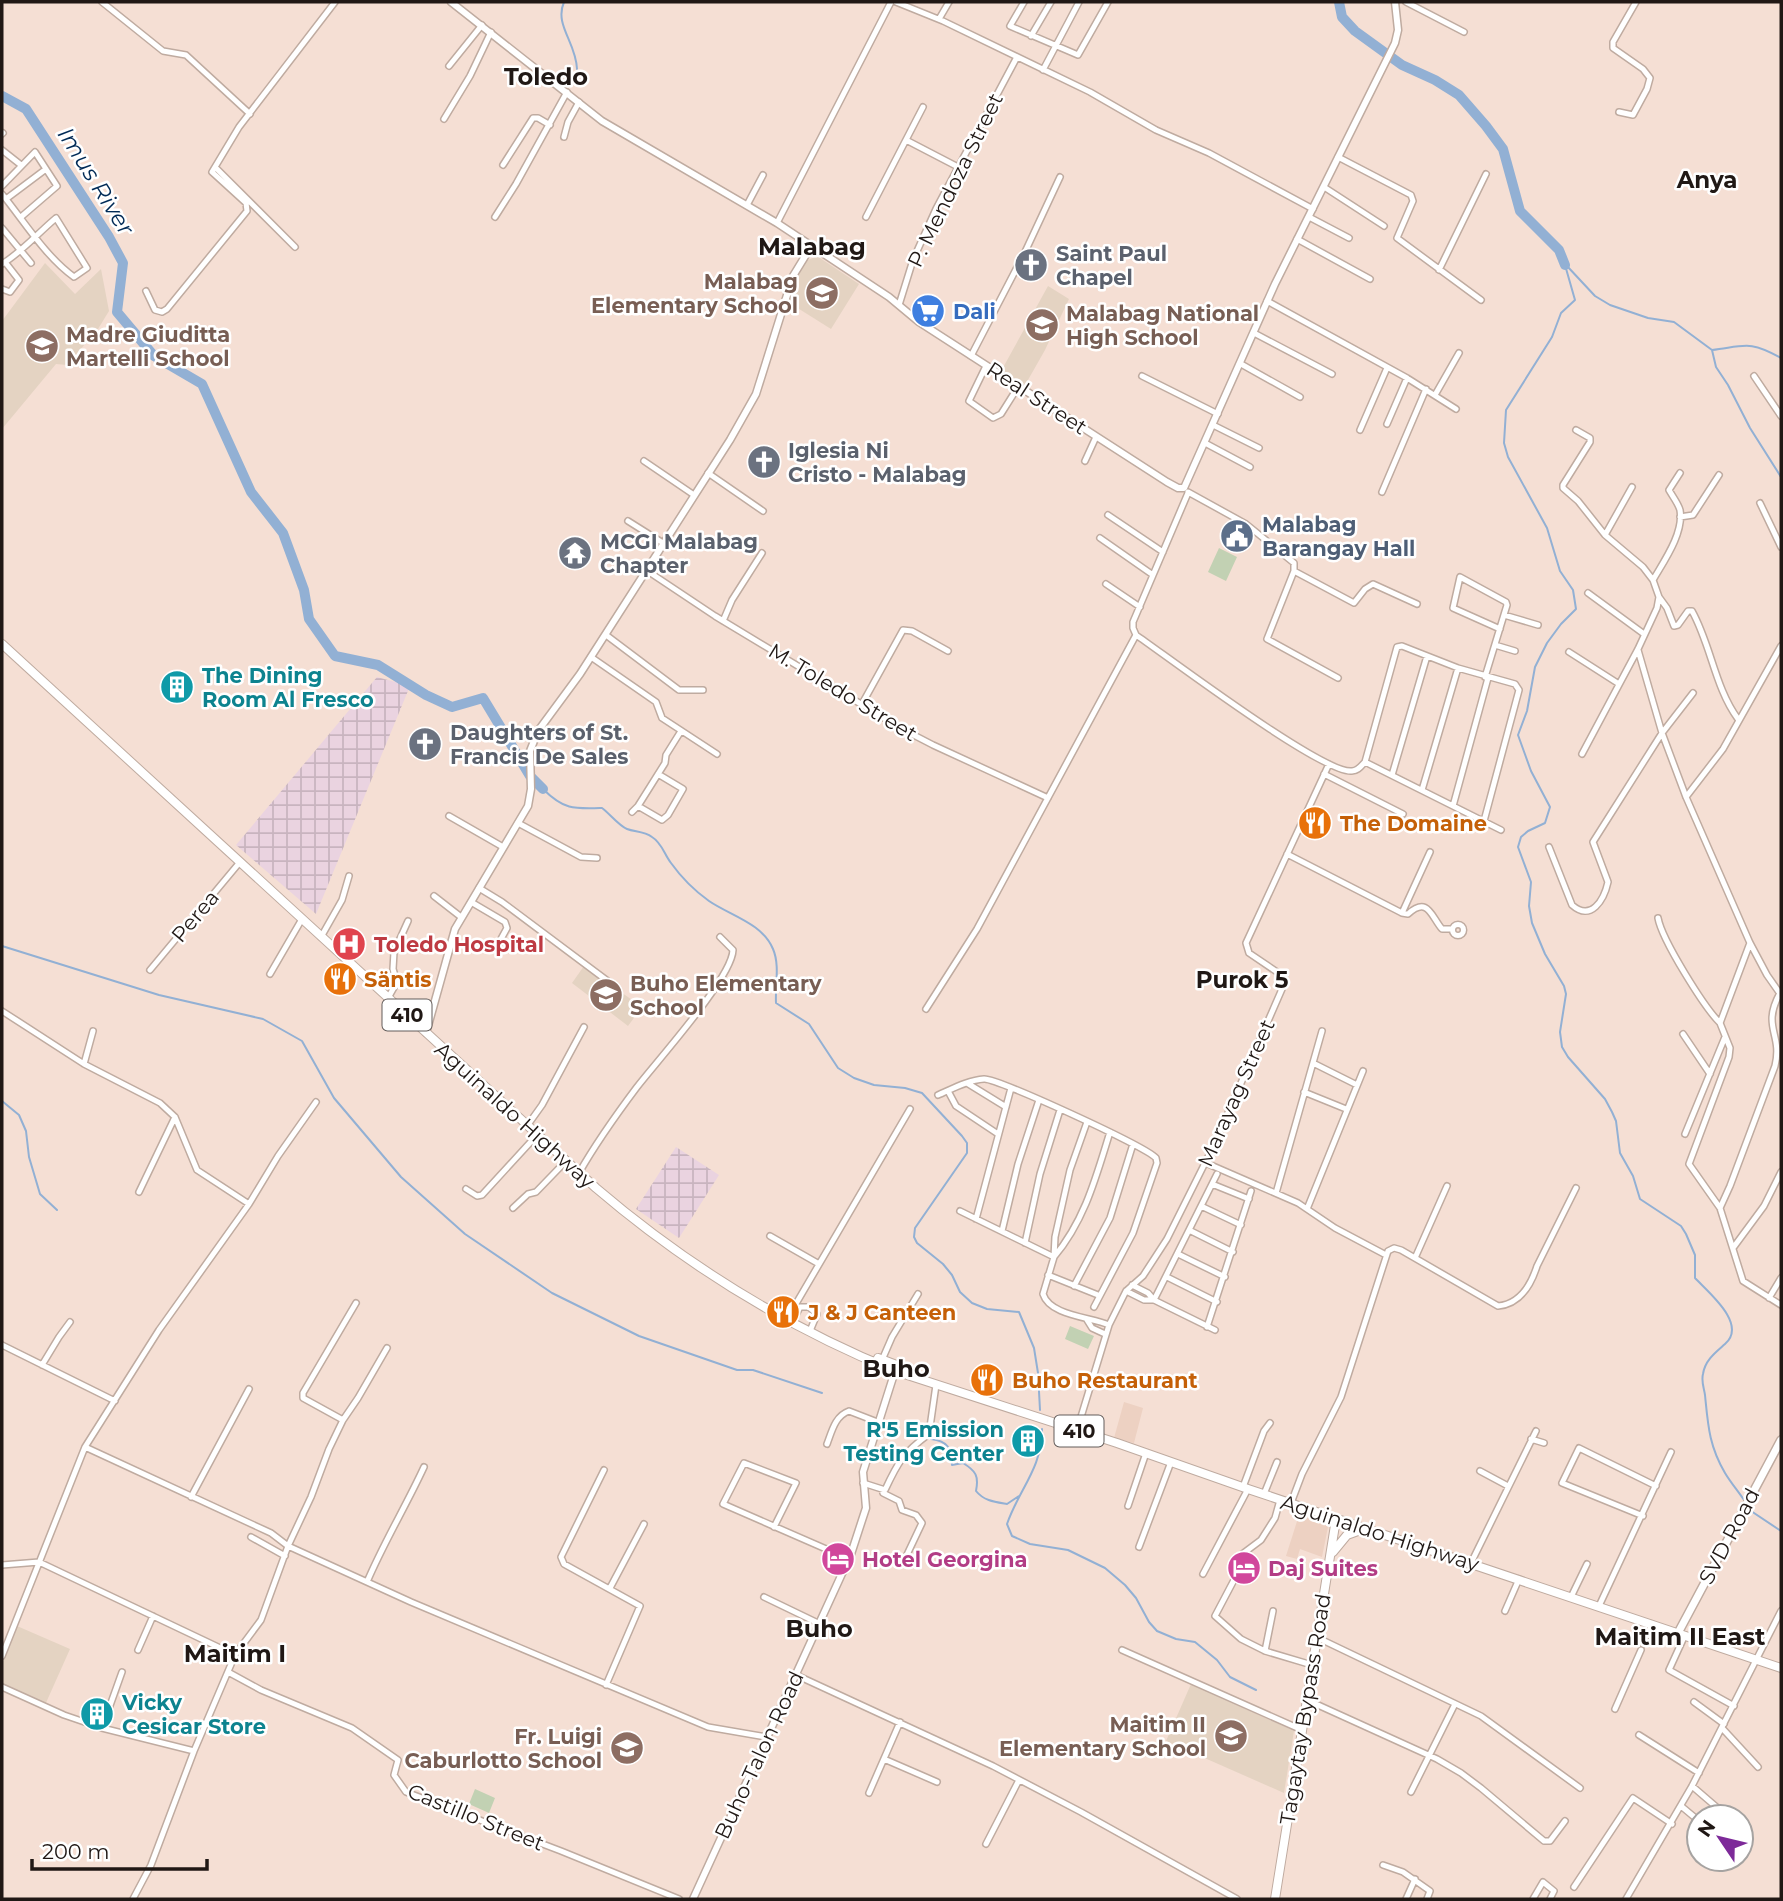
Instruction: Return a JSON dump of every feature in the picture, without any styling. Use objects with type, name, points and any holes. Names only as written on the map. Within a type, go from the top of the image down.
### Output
[{"type":"main road","name":"Aguinaldo Highway","points":[[2,645],[620,1208],[702,1269],[810,1331],[895,1371],[980,1397]]},
{"type":"main road","name":"Aguinaldo Highway","points":[[842,1346],[980,1397],[1280,1500],[1781,1668]]},
{"type":"main road","name":"SVD Road","points":[[1681,1634],[1781,1440]]},
{"type":"main road","name":"Tagaytay Bypass Road","points":[[1275,1899],[1336,1519]]},
{"type":"main road","points":[[1329,1558],[1347,1535],[1366,1528]]},
{"type":"street","points":[[102,2],[163,51],[186,55],[250,114]]},
{"type":"street","points":[[146,291],[155,310],[162,312],[167,309],[247,211],[246,202],[212,172],[250,114],[335,2]]},
{"type":"street","name":"Real Street","points":[[451,2],[622,134],[812,245],[899,305],[919,322],[1096,437],[1186,491]]},
{"type":"street","points":[[777,223],[893,2],[939,19],[1090,92],[1156,130],[1209,153],[1313,208]]},
{"type":"street","points":[[939,19],[948,2]]},
{"type":"street","points":[[1024,2],[1010,26],[1078,55],[1108,2]]},
{"type":"street","points":[[1031,36],[1051,2]]},
{"type":"street","points":[[1044,70],[1079,2]]},
{"type":"street","points":[[1395,2],[1398,30],[1395,43],[1267,301],[1205,443],[1133,628],[1136,635],[1247,714],[1329,764],[1350,772],[1356,771],[1365,762],[1395,650],[1402,646],[1458,668],[1515,684],[1519,690],[1484,821]]},
{"type":"street","points":[[1406,2],[1464,32]]},
{"type":"street","points":[[1619,112],[1633,116],[1650,78],[1643,69],[1613,48],[1613,41],[1636,2]]},
{"type":"street","points":[[449,66],[482,25]]},
{"type":"street","points":[[444,119],[470,76],[491,32]]},
{"type":"street","name":"P. Mendoza Street","points":[[899,305],[913,260],[958,167],[1017,57]]},
{"type":"street","points":[[495,217],[568,92]]},
{"type":"street","points":[[564,137],[568,122],[579,102]]},
{"type":"street","points":[[866,217],[923,107]]},
{"type":"street","points":[[503,165],[532,119],[538,118],[550,125]]},
{"type":"street","points":[[906,140],[958,167]]},
{"type":"street","points":[[2,150],[21,166]]},
{"type":"street","points":[[2,185],[35,152],[57,186],[21,217]]},
{"type":"street","points":[[1338,157],[1413,198],[1397,238],[1481,300]]},
{"type":"street","points":[[215,167],[295,247]]},
{"type":"street","points":[[2,289],[10,292],[19,280],[4,263],[20,250],[35,236],[56,218],[87,268],[74,277],[64,270],[35,236],[4,196],[46,169]]},
{"type":"street","points":[[1439,270],[1486,174]]},
{"type":"street","points":[[747,205],[763,175]]},
{"type":"street","points":[[971,356],[1060,177]]},
{"type":"street","points":[[1324,187],[1384,226]]},
{"type":"street","points":[[1309,217],[1349,238]]},
{"type":"street","points":[[3,233],[31,263]]},
{"type":"street","points":[[1297,239],[1370,279]]},
{"type":"street","points":[[426,1032],[450,943],[461,917],[528,806],[531,784],[530,751],[544,721],[592,657],[730,440],[756,394],[793,276],[812,245]]},
{"type":"street","points":[[1267,301],[1457,408]]},
{"type":"street","points":[[1254,333],[1332,374]]},
{"type":"street","points":[[1436,395],[1459,353]]},
{"type":"street","points":[[1241,365],[1300,397]]},
{"type":"street","points":[[986,366],[969,401],[993,418],[1001,414],[1018,387]]},
{"type":"street","points":[[1360,430],[1387,368]]},
{"type":"street","points":[[1142,376],[1218,414]]},
{"type":"street","points":[[1754,376],[1781,416]]},
{"type":"street","points":[[1387,424],[1407,378]]},
{"type":"street","points":[[1382,492],[1426,389]]},
{"type":"street","points":[[1213,425],[1259,448]]},
{"type":"street","points":[[1576,430],[1590,438],[1590,442],[1563,488],[1578,501],[1605,535],[1638,562],[1653,580],[1674,626],[1678,625],[1688,611],[1692,611],[1738,719]]},
{"type":"street","points":[[1085,461],[1096,437]]},
{"type":"street","points":[[1205,443],[1250,467]]},
{"type":"street","points":[[644,461],[694,495]]},
{"type":"street","points":[[708,473],[763,510]]},
{"type":"street","points":[[1653,580],[1669,550],[1680,517],[1679,506],[1669,490],[1680,473]]},
{"type":"street","points":[[1680,517],[1693,515],[1719,475]]},
{"type":"street","points":[[1605,535],[1632,487]]},
{"type":"street","points":[[1186,491],[1237,518],[1294,563],[1294,571],[1267,639],[1338,678]]},
{"type":"street","points":[[1760,503],[1781,547]]},
{"type":"street","points":[[1108,515],[1164,551]]},
{"type":"street","points":[[628,522],[663,543]]},
{"type":"street","points":[[1100,538],[1153,575]]},
{"type":"street","points":[[723,621],[732,600],[762,553]]},
{"type":"street","name":"M. Toledo Street","points":[[646,570],[723,621],[933,745],[1048,798]]},
{"type":"street","points":[[1294,571],[1353,603],[1373,583],[1417,604]]},
{"type":"street","points":[[1453,806],[1507,605],[1503,600],[1460,577],[1453,608],[1500,629]]},
{"type":"street","points":[[1106,584],[1140,607]]},
{"type":"street","points":[[1588,593],[1644,635]]},
{"type":"street","points":[[1582,754],[1638,649],[1657,608],[1659,597]]},
{"type":"street","points":[[1504,615],[1538,625]]},
{"type":"street","points":[[862,704],[903,630],[912,631],[948,651]]},
{"type":"street","points":[[606,635],[680,690],[703,690]]},
{"type":"street","points":[[926,1009],[977,929],[1136,635]]},
{"type":"street","points":[[1495,645],[1515,651]]},
{"type":"street","points":[[1686,797],[1723,749],[1781,646]]},
{"type":"street","points":[[1638,649],[1662,733],[1686,797],[1750,943],[1781,994],[1770,1016],[1778,1045],[1775,1066],[1720,1208]]},
{"type":"street","points":[[1569,652],[1619,684]]},
{"type":"street","points":[[1392,775],[1427,656]]},
{"type":"street","points":[[592,657],[656,702],[662,718],[717,754]]},
{"type":"street","points":[[1422,790],[1458,668]]},
{"type":"street","points":[[1549,848],[1572,905],[1576,909],[1592,911],[1600,904],[1608,883],[1593,842],[1662,733],[1693,693]]},
{"type":"street","points":[[632,812],[658,774],[681,731]]},
{"type":"street","points":[[1365,762],[1501,830]]},
{"type":"street","name":"Marayag Street","points":[[1077,1430],[1109,1325],[1126,1291],[1143,1276],[1156,1258],[1206,1163],[1284,982],[1283,975],[1249,953],[1246,943],[1329,764]]},
{"type":"street","points":[[638,806],[660,820],[665,820],[683,789],[658,774]]},
{"type":"street","points":[[1324,774],[1403,814]]},
{"type":"street","points":[[449,816],[503,847]]},
{"type":"street","points":[[518,823],[582,857],[597,858]]},
{"type":"street","points":[[1402,913],[1430,852]]},
{"type":"street","points":[[1287,854],[1402,913],[1408,914],[1419,907],[1425,908],[1433,912],[1442,929],[1452,929]]},
{"type":"street","name":"Perea","points":[[150,970],[240,862]]},
{"type":"street","points":[[321,937],[342,900],[349,876]]},
{"type":"street","points":[[479,888],[502,902],[613,985]]},
{"type":"street","points":[[434,896],[461,917]]},
{"type":"street","points":[[471,902],[505,922],[507,928],[501,939],[510,948]]},
{"type":"street","points":[[1658,918],[1662,933],[1720,1023],[1730,1048],[1689,1164],[1720,1208],[1743,1281],[1781,1305]]},
{"type":"street","points":[[270,974],[302,919]]},
{"type":"street","points":[[388,998],[397,982],[393,969],[396,946],[408,921]]},
{"type":"street","points":[[579,1173],[637,1087],[697,1013],[729,963],[733,950],[720,937]]},
{"type":"street","points":[[1720,1023],[1750,943]]},
{"type":"street","points":[[2,1011],[84,1064],[154,1099],[175,1117],[197,1171],[250,1204]]},
{"type":"street","points":[[527,1126],[542,1105],[584,1027]]},
{"type":"street","points":[[84,1064],[93,1031]]},
{"type":"street","points":[[1276,1193],[1322,1031]]},
{"type":"street","points":[[1683,1034],[1710,1074]]},
{"type":"street","points":[[1685,1134],[1725,1037]]},
{"type":"street","points":[[1313,1063],[1357,1085]]},
{"type":"street","points":[[1307,1209],[1363,1071]]},
{"type":"street","points":[[938,1095],[967,1083],[991,1080],[1110,1132],[1156,1158],[1157,1163],[1133,1233],[1094,1307]]},
{"type":"street","points":[[967,1083],[1006,1107]]},
{"type":"street","points":[[976,1219],[1012,1088]]},
{"type":"street","points":[[948,1091],[956,1106],[998,1134]]},
{"type":"street","points":[[1304,1092],[1346,1109]]},
{"type":"street","points":[[1002,1231],[1018,1164],[1039,1100]]},
{"type":"street","points":[[2,1656],[85,1447],[159,1330],[250,1204],[278,1156],[316,1102]]},
{"type":"street","points":[[790,1320],[819,1264],[910,1109]]},
{"type":"street","points":[[1025,1243],[1040,1174],[1060,1110]]},
{"type":"street","points":[[139,1192],[175,1117]]},
{"type":"street","points":[[1087,1122],[1070,1170],[1055,1237],[1054,1257],[1043,1294],[1047,1303],[1087,1320],[1109,1325]]},
{"type":"street","points":[[1054,1257],[1066,1242],[1086,1206],[1110,1132]]},
{"type":"street","points":[[467,1189],[477,1196],[482,1195],[537,1135]]},
{"type":"street","points":[[1074,1286],[1110,1218],[1133,1144]]},
{"type":"street","points":[[513,1208],[528,1194],[536,1192],[566,1161]]},
{"type":"street","points":[[1206,1163],[1276,1193],[1386,1255]]},
{"type":"street","points":[[1733,1248],[1764,1206],[1781,1172]]},
{"type":"street","points":[[1154,1300],[1217,1174]]},
{"type":"street","points":[[1212,1184],[1249,1199]]},
{"type":"street","points":[[1415,1258],[1447,1186]]},
{"type":"street","points":[[1291,1503],[1302,1474],[1341,1397],[1386,1255],[1394,1248],[1498,1306],[1508,1305],[1524,1292],[1533,1278],[1576,1188]]},
{"type":"street","points":[[1207,1327],[1251,1191]]},
{"type":"street","points":[[1201,1206],[1241,1225]]},
{"type":"street","points":[[960,1211],[1054,1257]]},
{"type":"street","points":[[1189,1230],[1233,1252]]},
{"type":"street","points":[[770,1236],[819,1264]]},
{"type":"street","points":[[1178,1254],[1225,1277]]},
{"type":"street","points":[[1048,1275],[1098,1295]]},
{"type":"street","points":[[1167,1276],[1217,1302]]},
{"type":"street","points":[[1769,1298],[1781,1278]]},
{"type":"street","points":[[1132,1285],[1148,1293],[1154,1300],[1215,1329]]},
{"type":"street","points":[[1126,1291],[1144,1300],[1154,1300]]},
{"type":"street","points":[[882,1360],[892,1336],[918,1294]]},
{"type":"street","points":[[343,1420],[303,1398],[303,1393],[356,1303]]},
{"type":"street","points":[[790,1320],[800,1307],[809,1307],[817,1314],[810,1331]]},
{"type":"street","points":[[1087,1320],[1092,1328],[1105,1334]]},
{"type":"street","points":[[42,1365],[70,1322]]},
{"type":"street","points":[[2,1345],[115,1401]]},
{"type":"street","points":[[133,1899],[162,1839],[194,1751],[235,1655],[261,1619],[288,1546],[343,1420],[387,1348]]},
{"type":"street","name":"Buho-Talon Road","points":[[693,1899],[849,1559],[866,1508],[863,1483],[867,1457],[895,1371]]},
{"type":"street","points":[[863,1483],[885,1490],[897,1464],[915,1442],[929,1434],[936,1385]]},
{"type":"street","points":[[191,1497],[249,1389]]},
{"type":"street","points":[[827,1444],[835,1421],[849,1410],[880,1423]]},
{"type":"street","points":[[1203,1574],[1246,1488],[1264,1431],[1270,1423]]},
{"type":"street","points":[[1471,1563],[1536,1430]]},
{"type":"street","points":[[1531,1439],[1544,1443]]},
{"type":"street","points":[[85,1447],[271,1533],[288,1546],[606,1685],[708,1727],[766,1737]]},
{"type":"street","points":[[1643,1516],[1562,1483],[1578,1448],[1656,1486]]},
{"type":"street","points":[[1599,1606],[1671,1452]]},
{"type":"street","points":[[1128,1506],[1146,1453]]},
{"type":"street","points":[[1139,1547],[1171,1462]]},
{"type":"street","points":[[1264,1494],[1277,1462]]},
{"type":"street","points":[[774,1527],[796,1483],[744,1463],[723,1504],[774,1527],[849,1559]]},
{"type":"street","points":[[367,1582],[384,1542],[424,1467]]},
{"type":"street","points":[[604,1470],[561,1557],[564,1564],[640,1606],[606,1685]]},
{"type":"street","points":[[1480,1471],[1508,1486]]},
{"type":"street","points":[[882,1489],[883,1493],[899,1501],[902,1510],[916,1515],[922,1523],[904,1562]]},
{"type":"street","points":[[1233,1561],[1266,1534],[1275,1518],[1280,1500]]},
{"type":"street","points":[[610,1588],[644,1524]]},
{"type":"street","points":[[251,1537],[285,1556]]},
{"type":"street","points":[[2,1565],[39,1562],[235,1655]]},
{"type":"street","points":[[1571,1597],[1587,1563]]},
{"type":"street","points":[[1506,1611],[1519,1579]]},
{"type":"street","points":[[1234,1580],[1215,1616],[1241,1639],[1265,1651],[1312,1665]]},
{"type":"street","points":[[764,1597],[820,1624]]},
{"type":"street","points":[[1265,1651],[1273,1611]]},
{"type":"street","points":[[1626,1899],[1672,1824],[1781,1611]]},
{"type":"street","points":[[138,1650],[153,1615]]},
{"type":"street","points":[[1647,1636],[1652,1624]]},
{"type":"street","points":[[1681,1634],[1668,1670],[1734,1706]]},
{"type":"street","points":[[1316,1637],[1496,1725],[1580,1788]]},
{"type":"street","points":[[1122,1650],[1302,1730]]},
{"type":"street","points":[[1615,1709],[1641,1650]]},
{"type":"street","name":"Castillo Street","points":[[228,1671],[261,1690],[352,1728],[398,1760],[394,1775],[406,1792],[561,1850],[679,1899]]},
{"type":"street","points":[[102,1728],[122,1672]]},
{"type":"street","points":[[796,1675],[1019,1780],[1237,1899]]},
{"type":"street","points":[[2,1687],[64,1715],[102,1728],[194,1751]]},
{"type":"street","points":[[1307,1700],[1461,1773],[1544,1841],[1550,1841],[1565,1821]]},
{"type":"street","points":[[1694,1702],[1723,1726],[1758,1767]]},
{"type":"street","points":[[1411,1792],[1455,1704]]},
{"type":"street","points":[[869,1793],[900,1722]]},
{"type":"street","points":[[1639,1735],[1699,1773]]},
{"type":"street","points":[[884,1759],[937,1782]]},
{"type":"street","points":[[986,1844],[1019,1780]]},
{"type":"street","points":[[1692,1786],[1712,1803]]},
{"type":"street","points":[[1574,1887],[1633,1798],[1672,1824]]},
{"type":"street","points":[[1681,1806],[1685,1809]]},
{"type":"street","points":[[1384,1865],[1403,1871],[1415,1879],[1430,1891],[1427,1899]]},
{"type":"street","points":[[1406,1899],[1415,1879]]},
{"type":"street","points":[[1533,1899],[1543,1882],[1554,1891],[1550,1899]]},
{"type":"shaded area","name":"Malabag Elementary School","points":[[817,256],[859,284],[831,329],[788,302],[806,261]]},
{"type":"shaded area","name":"Madre Giuditta Martelli School","points":[[45,263],[75,294],[101,269],[109,311],[98,329],[67,365],[56,364],[2,429],[2,321]]},
{"type":"shaded area","name":"Malabag National High School","points":[[1048,286],[1069,299],[1024,387],[1000,373]]},
{"type":"shaded area","points":[[377,677],[410,686],[316,914],[236,845]]},
{"type":"shaded area","name":"Buho Elementary School","points":[[584,966],[642,1007],[628,1026],[572,983]]},
{"type":"shaded area","points":[[676,1147],[719,1175],[679,1238],[636,1209]]},
{"type":"shaded area","points":[[1124,1402],[1143,1408],[1134,1443],[1114,1438]]},
{"type":"shaded area","points":[[1299,1515],[1324,1523],[1328,1527],[1322,1557],[1300,1549],[1297,1559],[1286,1556]]},
{"type":"shaded area","points":[[17,1626],[70,1649],[45,1705],[2,1687],[2,1664]]},
{"type":"shaded area","name":"Maitim II Elementary School","points":[[1191,1684],[1294,1731],[1284,1793],[1166,1741]]},
{"type":"green space","points":[[1219,548],[1237,557],[1226,581],[1208,572]]},
{"type":"green space","points":[[1070,1326],[1094,1336],[1088,1349],[1065,1339]]},
{"type":"green space","points":[[475,1789],[495,1798],[489,1813],[469,1804]]},
{"type":"waterway","points":[[564,2],[563,26],[576,59],[577,69]]},
{"type":"waterway","points":[[1339,2],[1342,17],[1355,31],[1402,65],[1459,95],[1486,126],[1503,149],[1520,211],[1559,250],[1565,265]]},
{"type":"waterway","name":"Imus River","points":[[2,96],[26,109],[123,263],[117,312],[154,356],[202,384],[251,492],[283,533],[304,590],[309,619],[335,656],[378,665],[426,695],[452,707],[483,698],[530,776],[543,789]]},
{"type":"waterway","points":[[1565,265],[1575,300],[1561,313],[1552,337],[1506,410],[1504,443],[1508,457],[1547,528],[1560,571],[1573,590],[1576,609],[1547,643],[1535,667],[1527,711],[1518,735],[1531,771],[1550,807],[1545,823],[1521,837],[1518,847],[1531,882],[1529,906],[1532,923],[1566,994],[1560,1032],[1562,1047],[1605,1099],[1612,1112],[1616,1121],[1620,1153],[1633,1176],[1640,1199],[1681,1226],[1695,1255],[1695,1278],[1729,1318],[1731,1336],[1708,1360],[1702,1382],[1710,1435],[1716,1454],[1725,1473],[1744,1500]]},
{"type":"waterway","points":[[1567,266],[1595,296],[1610,305],[1648,318],[1674,322],[1712,350],[1716,367],[1781,477]]},
{"type":"waterway","points":[[1712,350],[1754,347],[1781,358]]},
{"type":"waterway","name":"Imus River","points":[[543,789],[557,801],[570,807],[602,808],[624,827],[655,839],[693,888],[709,901],[754,926],[768,940],[776,962],[776,1003],[809,1024],[838,1068],[854,1078],[874,1085],[905,1088],[922,1093],[962,1136],[967,1143],[967,1153],[915,1228],[914,1237],[917,1243],[943,1264],[960,1292],[972,1303],[987,1309],[1019,1312],[1034,1348],[1040,1410]]},
{"type":"waterway","points":[[2,946],[159,995],[263,1019],[302,1041],[334,1098],[401,1177],[465,1234],[552,1293],[639,1336],[737,1370],[753,1370],[822,1393]]},
{"type":"waterway","points":[[2,1101],[19,1115],[26,1131],[29,1157],[40,1194],[57,1210]]},
{"type":"waterway","name":"Imus River","points":[[1042,1429],[1034,1467],[1007,1524],[1012,1536],[1030,1544],[1068,1550],[1105,1568],[1136,1598],[1157,1631],[1176,1639],[1195,1642],[1217,1660],[1230,1677],[1256,1690]]},
{"type":"waterway","points":[[931,1439],[947,1446],[952,1465],[963,1463],[974,1471],[977,1478],[976,1491],[983,1497],[1007,1504],[1019,1496]]},
{"type":"waterway","points":[[1751,1511],[1781,1531]]},
{"type":"tunnel","points":[[1641,1650],[1647,1636]]},
{"type":"place","name":"Saint Paul Chapel","points":[[1031,265]]},
{"type":"place","name":"Malabag Elementary School","points":[[822,293]]},
{"type":"place","name":"Dali","points":[[928,311]]},
{"type":"place","name":"Malabag National High School","points":[[1042,325]]},
{"type":"place","name":"Madre Giuditta Martelli School","points":[[42,346]]},
{"type":"place","name":"Iglesia Ni Cristo - Malabag","points":[[764,462]]},
{"type":"place","name":"Malabag Barangay Hall","points":[[1237,536]]},
{"type":"place","name":"MCGI Malabag Chapter","points":[[575,553]]},
{"type":"place","name":"The Dining Room Al Fresco","points":[[177,687]]},
{"type":"place","name":"Daughters of St. Francis De Sales","points":[[425,744]]},
{"type":"place","name":"The Domaine","points":[[1315,823]]},
{"type":"place","name":"Toledo Hospital","points":[[349,944]]},
{"type":"place","name":"Säntis","points":[[340,979]]},
{"type":"place","name":"Buho Elementary School","points":[[606,995]]},
{"type":"place","name":"J & J Canteen","points":[[783,1312]]},
{"type":"place","name":"Buho Restaurant","points":[[987,1380]]},
{"type":"place","name":"R'5 Emission Testing Center","points":[[1028,1441]]},
{"type":"place","name":"Hotel Georgina","points":[[838,1559]]},
{"type":"place","name":"Daj Suites","points":[[1244,1568]]},
{"type":"place","name":"Vicky Cesicar Store","points":[[97,1714]]},
{"type":"place","name":"Maitim II Elementary School","points":[[1231,1736]]},
{"type":"place","name":"Fr. Luigi Caburlotto School","points":[[627,1748]]},
{"type":"district","name":"Toledo","points":[[546,76]]},
{"type":"district","name":"Anya","points":[[1707,180]]},
{"type":"district","name":"Malabag","points":[[812,246]]},
{"type":"district","name":"Purok 5","points":[[1242,980]]},
{"type":"district","name":"Buho","points":[[896,1368]]},
{"type":"district","name":"Buho","points":[[819,1628]]},
{"type":"district","name":"Maitim II East","points":[[1680,1636]]},
{"type":"district","name":"Maitim I","points":[[235,1653]]}]
